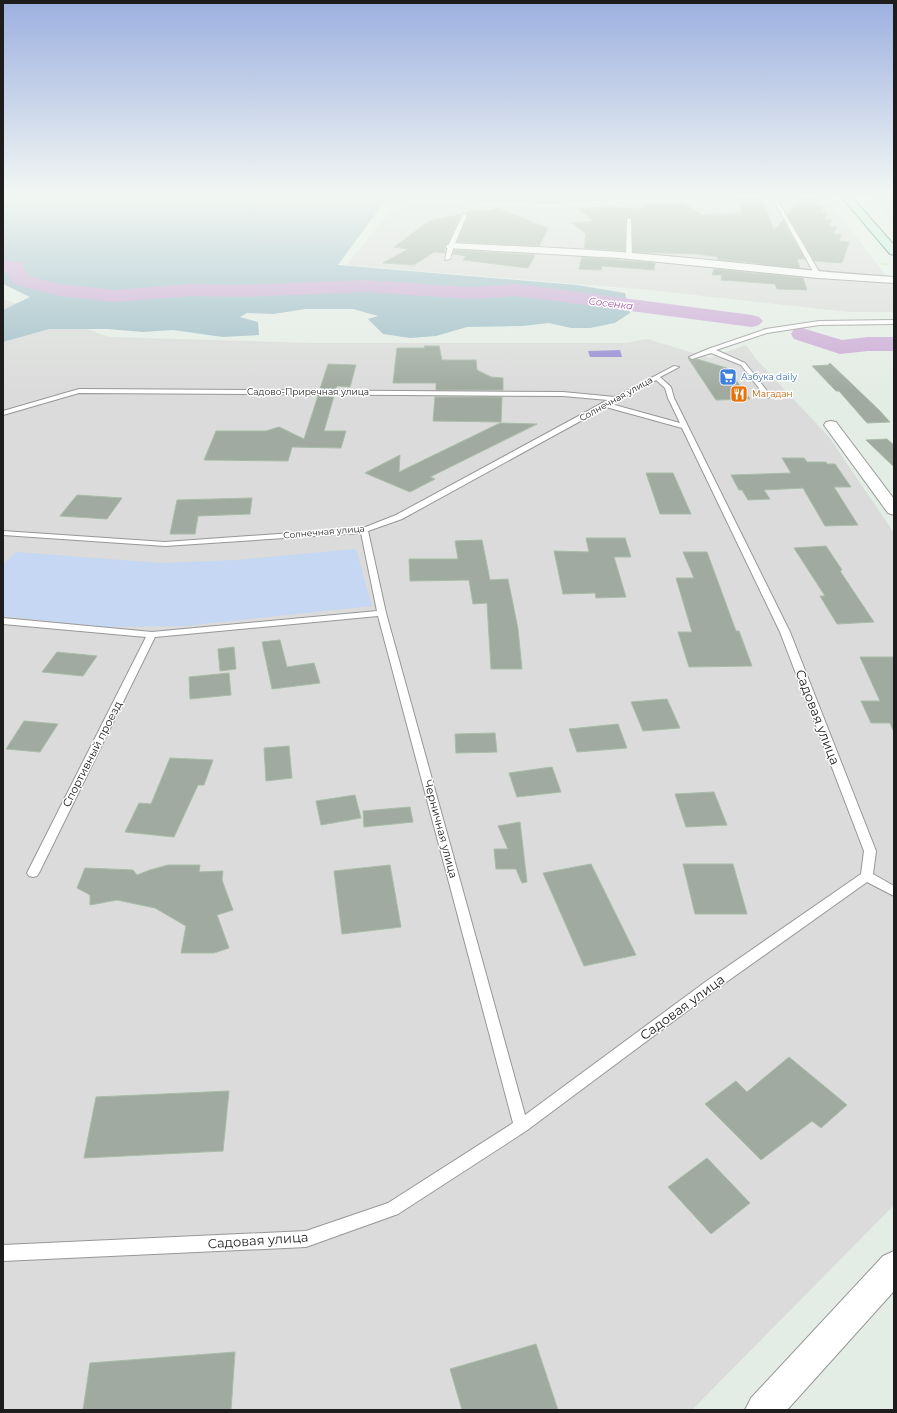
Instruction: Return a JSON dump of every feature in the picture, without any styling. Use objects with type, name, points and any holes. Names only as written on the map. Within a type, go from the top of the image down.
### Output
[{"type":"street","points":[[675,260],[818,275],[894,281],[894,289]]},
{"type":"street","points":[[832,425],[894,510]]},
{"type":"street","points":[[763,1410],[894,1267]]},
{"type":"lane","points":[[809,260],[818,275]]},
{"type":"lane","points":[[692,358],[710,350],[766,331],[818,323],[894,322]]},
{"type":"lane","points":[[710,350],[743,364],[768,396]]},
{"type":"lane","name":"Солнечная улица","points":[[7,534],[165,544],[364,530],[399,517],[607,405],[676,366]]},
{"type":"lane","name":"Садовая улица","points":[[3,1253],[306,1239],[393,1209],[521,1126],[712,984],[867,876],[870,851],[785,632],[671,398],[668,388],[656,377]]},
{"type":"lane","name":"Садово-Приречная улица","points":[[3,413],[79,391],[563,394],[616,399]]},
{"type":"lane","points":[[607,405],[685,427]]},
{"type":"lane","name":"Черничная улица","points":[[364,530],[382,613],[521,1126]]},
{"type":"lane","points":[[3,543],[7,534]]},
{"type":"lane","points":[[3,621],[152,635],[382,613]]},
{"type":"lane","name":"Спортивный проезд","points":[[33,873],[152,635]]},
{"type":"lane","points":[[867,876],[894,892]]},
{"type":"shaded area","points":[[3,260],[342,260],[338,265],[577,285],[625,293],[630,313],[615,323],[590,328],[571,328],[549,323],[522,326],[467,327],[436,336],[410,338],[383,334],[368,319],[378,316],[353,309],[306,309],[273,314],[247,313],[240,317],[258,322],[259,335],[223,337],[173,330],[143,332],[107,329],[49,329],[3,342],[3,310],[30,297],[3,284]]},
{"type":"shaded area","points":[[350,260],[873,260],[894,285],[894,312],[848,312],[650,290],[346,265]]},
{"type":"shaded area","points":[[3,299],[109,337],[314,343],[626,343],[647,339],[710,358],[746,345],[756,359],[829,437],[894,533],[894,1205],[692,1410],[3,1410]]},
{"type":"shaded area","points":[[620,350],[622,357],[590,357],[588,351]]},
{"type":"shaded area","points":[[356,549],[372,606],[184,626],[105,627],[3,616],[3,564],[16,552],[161,563],[236,560]]},
{"type":"building","points":[[388,260],[422,260],[414,265],[383,263]]},
{"type":"building","points":[[463,260],[532,260],[528,268]]},
{"type":"building","points":[[581,260],[618,260],[655,263],[654,270],[602,266],[601,270],[579,269]]},
{"type":"building","points":[[726,260],[797,260],[800,268]]},
{"type":"building","points":[[813,260],[843,260],[842,263]]},
{"type":"building","points":[[714,269],[803,278],[807,290],[777,289],[775,284],[721,280],[722,275],[712,275]]},
{"type":"building","points":[[424,346],[439,346],[442,360],[476,360],[477,370],[491,377],[503,378],[503,390],[436,390],[436,383],[393,383],[397,348],[425,348]]},
{"type":"building","points":[[688,358],[692,360],[697,359],[727,368],[750,399],[716,400]]},
{"type":"building","points":[[830,363],[890,422],[867,423],[839,391],[836,391],[812,366],[828,365]]},
{"type":"building","points":[[328,364],[356,365],[350,387],[337,386],[336,389],[320,389]]},
{"type":"building","points":[[318,396],[334,396],[324,431],[346,431],[341,448],[292,447],[288,461],[204,460],[216,431],[266,431],[279,427],[304,439]]},
{"type":"building","points":[[435,397],[502,397],[501,422],[433,421]]},
{"type":"building","points":[[500,423],[537,424],[430,477],[435,479],[410,492],[365,473],[400,455],[399,472]]},
{"type":"building","points":[[887,439],[894,445],[894,467],[866,440]]},
{"type":"building","points":[[782,458],[804,458],[807,462],[826,462],[827,464],[835,464],[851,487],[834,487],[858,525],[825,526],[803,488],[764,490],[770,499],[748,500],[742,490],[739,490],[731,475],[791,473]]},
{"type":"building","points":[[646,473],[673,473],[691,514],[660,514]]},
{"type":"building","points":[[77,495],[122,498],[107,519],[60,516]]},
{"type":"building","points":[[252,498],[250,514],[198,516],[195,534],[170,534],[177,500]]},
{"type":"building","points":[[586,538],[625,538],[631,557],[614,557],[626,597],[596,598],[595,593],[563,594],[554,551],[589,552]]},
{"type":"building","points":[[482,540],[490,580],[508,579],[518,629],[522,669],[491,669],[487,603],[473,604],[469,580],[410,581],[409,559],[458,559],[455,541]]},
{"type":"building","points":[[826,546],[842,570],[840,571],[874,622],[837,624],[820,596],[825,596],[794,548]]},
{"type":"building","points":[[683,552],[707,552],[736,631],[739,631],[752,666],[689,667],[678,632],[692,632],[676,578],[694,578]]},
{"type":"building","points":[[280,640],[287,667],[314,663],[320,683],[272,689],[262,642]]},
{"type":"building","points":[[234,647],[236,669],[220,671],[218,649]]},
{"type":"building","points":[[57,652],[97,656],[83,676],[42,672]]},
{"type":"building","points":[[860,657],[894,657],[894,732],[890,723],[871,723],[861,701],[880,701]]},
{"type":"building","points":[[229,673],[231,695],[190,699],[189,677]]},
{"type":"building","points":[[667,699],[680,728],[643,731],[631,702]]},
{"type":"building","points":[[24,721],[58,724],[40,752],[6,749]]},
{"type":"building","points":[[618,724],[627,748],[577,752],[569,729]]},
{"type":"building","points":[[495,733],[497,752],[456,753],[455,734]]},
{"type":"building","points":[[289,746],[292,778],[266,781],[264,748]]},
{"type":"building","points":[[170,758],[213,760],[204,785],[198,785],[174,837],[125,832],[139,803],[151,804]]},
{"type":"building","points":[[552,767],[561,792],[517,797],[509,773]]},
{"type":"building","points":[[714,792],[727,825],[686,827],[675,794]]},
{"type":"building","points":[[355,795],[361,818],[321,825],[316,801]]},
{"type":"building","points":[[410,807],[413,822],[364,827],[363,811]]},
{"type":"building","points":[[520,822],[527,882],[522,883],[516,869],[496,869],[494,849],[508,849],[498,826]]},
{"type":"building","points":[[591,864],[636,955],[584,966],[543,873]]},
{"type":"building","points":[[683,864],[733,864],[747,914],[695,914]]},
{"type":"building","points":[[168,865],[200,865],[199,872],[223,871],[222,880],[233,910],[217,915],[229,948],[214,953],[181,953],[186,926],[155,908],[117,900],[90,905],[90,895],[77,888],[85,868],[133,870],[137,875]]},
{"type":"building","points":[[390,865],[401,927],[342,934],[334,871]]},
{"type":"building","points":[[789,1057],[847,1105],[821,1128],[812,1121],[761,1160],[705,1104],[736,1081],[747,1092]]},
{"type":"building","points":[[229,1091],[223,1151],[84,1158],[96,1097]]},
{"type":"building","points":[[707,1158],[750,1203],[711,1234],[668,1187]]},
{"type":"building","points":[[536,1344],[558,1410],[462,1410],[450,1369]]},
{"type":"building","points":[[235,1352],[231,1410],[83,1410],[90,1363]]},
{"type":"waterway","name":"Сосенка","points":[[3,266],[15,266],[20,280],[59,290],[115,296],[192,290],[241,291],[365,286],[471,293],[517,290],[752,321]]},
{"type":"waterway","name":"Сосенка","points":[[802,334],[840,347],[868,344],[894,344]]},
{"type":"place","name":"Азбука daily","points":[[728,377]]},
{"type":"place","name":"Магадан","points":[[739,394]]}]
